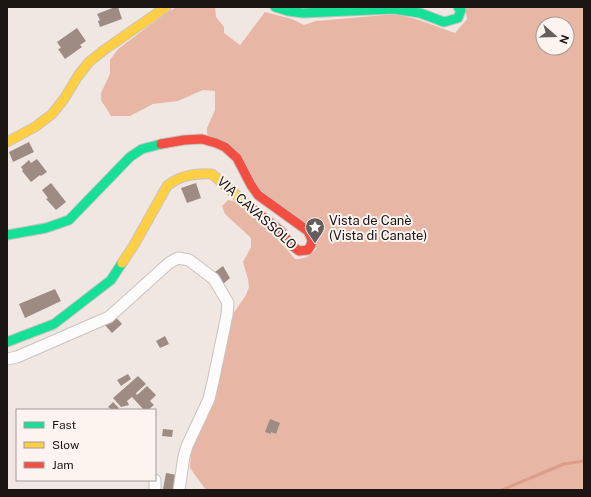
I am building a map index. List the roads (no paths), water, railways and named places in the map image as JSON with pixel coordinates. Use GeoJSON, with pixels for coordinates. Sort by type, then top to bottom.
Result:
{"type":"FeatureCollection","features":[{"type":"Feature","properties":{"kind":"main road"},"geometry":{"type":"LineString","coordinates":[[7,142],[35,127],[52,114],[89,62],[166,7]]}},
{"type":"Feature","properties":{"kind":"main road"},"geometry":{"type":"LineString","coordinates":[[275,7],[299,12],[392,9],[424,14],[444,22],[458,18],[461,10],[458,7]]}},
{"type":"Feature","properties":{"kind":"main road","name":"VIA CAVASSOLO"},"geometry":{"type":"LineString","coordinates":[[7,235],[42,229],[61,224],[69,220],[130,158],[142,149],[196,139],[209,141],[223,146],[234,153],[248,182],[258,195],[308,231],[312,237],[311,246],[308,250],[299,251],[290,244],[281,231],[218,178],[205,172],[192,174],[173,181],[167,186],[134,245],[111,280],[54,324],[7,342]]}},
{"type":"Feature","properties":{"kind":"street"},"geometry":{"type":"LineString","coordinates":[[7,359],[17,357],[103,320],[169,263],[178,258],[189,260],[214,279],[228,303],[227,315],[214,382],[187,446],[179,490]]}},
{"type":"Feature","properties":{"kind":"waterway"},"geometry":{"type":"LineString","coordinates":[[502,490],[564,464],[584,461]]}},
{"type":"Feature","properties":{"kind":"place","name":"Vista de Canè (Vista di Canate)"},"geometry":{"type":"Point","coordinates":[315,244]}}]}
